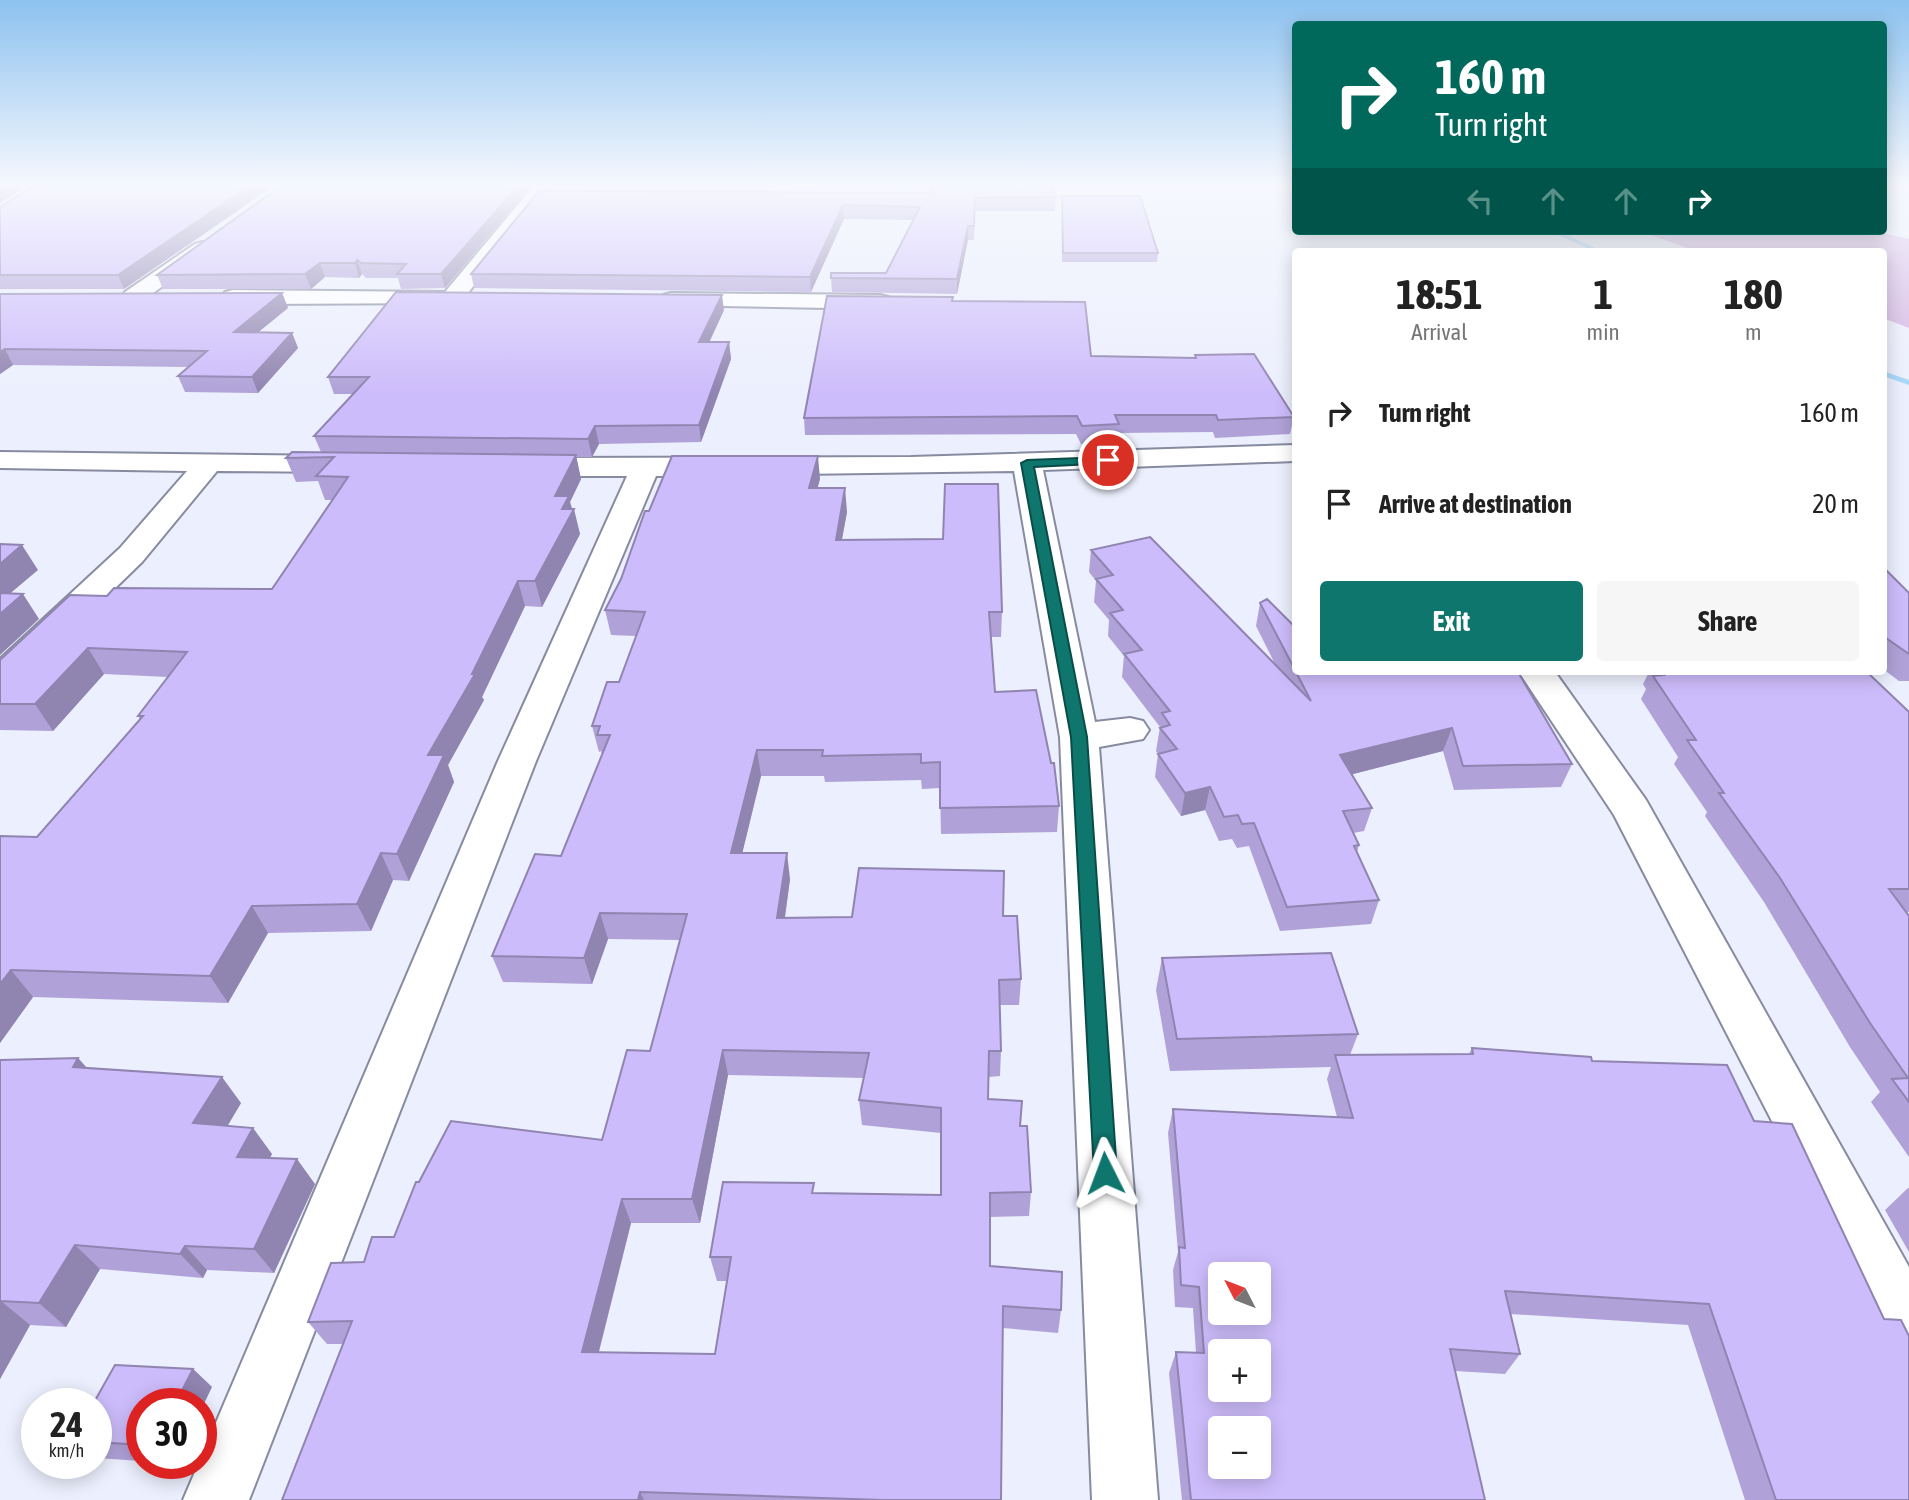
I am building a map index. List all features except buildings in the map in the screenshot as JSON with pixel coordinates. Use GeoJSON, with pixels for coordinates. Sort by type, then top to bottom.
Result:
{"type":"FeatureCollection","features":[{"type":"Feature","properties":{"kind":"street"},"geometry":{"type":"LineString","coordinates":[[133,297],[193,254]]}},
{"type":"Feature","properties":{"kind":"street"},"geometry":{"type":"LineString","coordinates":[[452,298],[488,254]]}},
{"type":"Feature","properties":{"kind":"street"},"geometry":{"type":"LineString","coordinates":[[106,298],[174,297]]}},
{"type":"Feature","properties":{"kind":"street"},"geometry":{"type":"LineString","coordinates":[[216,297],[480,298]]}},
{"type":"Feature","properties":{"kind":"street"},"geometry":{"type":"LineString","coordinates":[[648,300],[900,303]]}},
{"type":"Feature","properties":{"kind":"street"},"geometry":{"type":"LineString","coordinates":[[495,467],[645,469],[1027,463],[1292,453]]}},
{"type":"Feature","properties":{"kind":"street"},"geometry":{"type":"LineString","coordinates":[[0,460],[373,465]]}},
{"type":"Feature","properties":{"kind":"street"},"geometry":{"type":"LineString","coordinates":[[0,679],[131,555],[210,462]]}},
{"type":"Feature","properties":{"kind":"street"},"geometry":{"type":"LineString","coordinates":[[1027,463],[1079,737],[1125,1500]]}},
{"type":"Feature","properties":{"kind":"street"},"geometry":{"type":"LineString","coordinates":[[216,1500],[512,774],[645,469]]}},
{"type":"Feature","properties":{"kind":"street"},"geometry":{"type":"LineString","coordinates":[[1539,675],[1632,810],[1909,1325]]}},
{"type":"Feature","properties":{"kind":"street"},"geometry":{"type":"LineString","coordinates":[[1079,737],[1130,730]]}},
{"type":"Feature","properties":{"kind":"shaded area"},"geometry":{"type":"Polygon","coordinates":[[[1887,254],[1909,254],[1909,328],[1887,320],[1887,254]]]}},
{"type":"Feature","properties":{"kind":"waterway"},"geometry":{"type":"LineString","coordinates":[[1887,375],[1909,383]]}},
{"type":"Feature","properties":{"kind":"route"},"geometry":{"type":"LineString","coordinates":[[1105,1173],[1079,737],[1027,463],[1108,460]]}}]}
